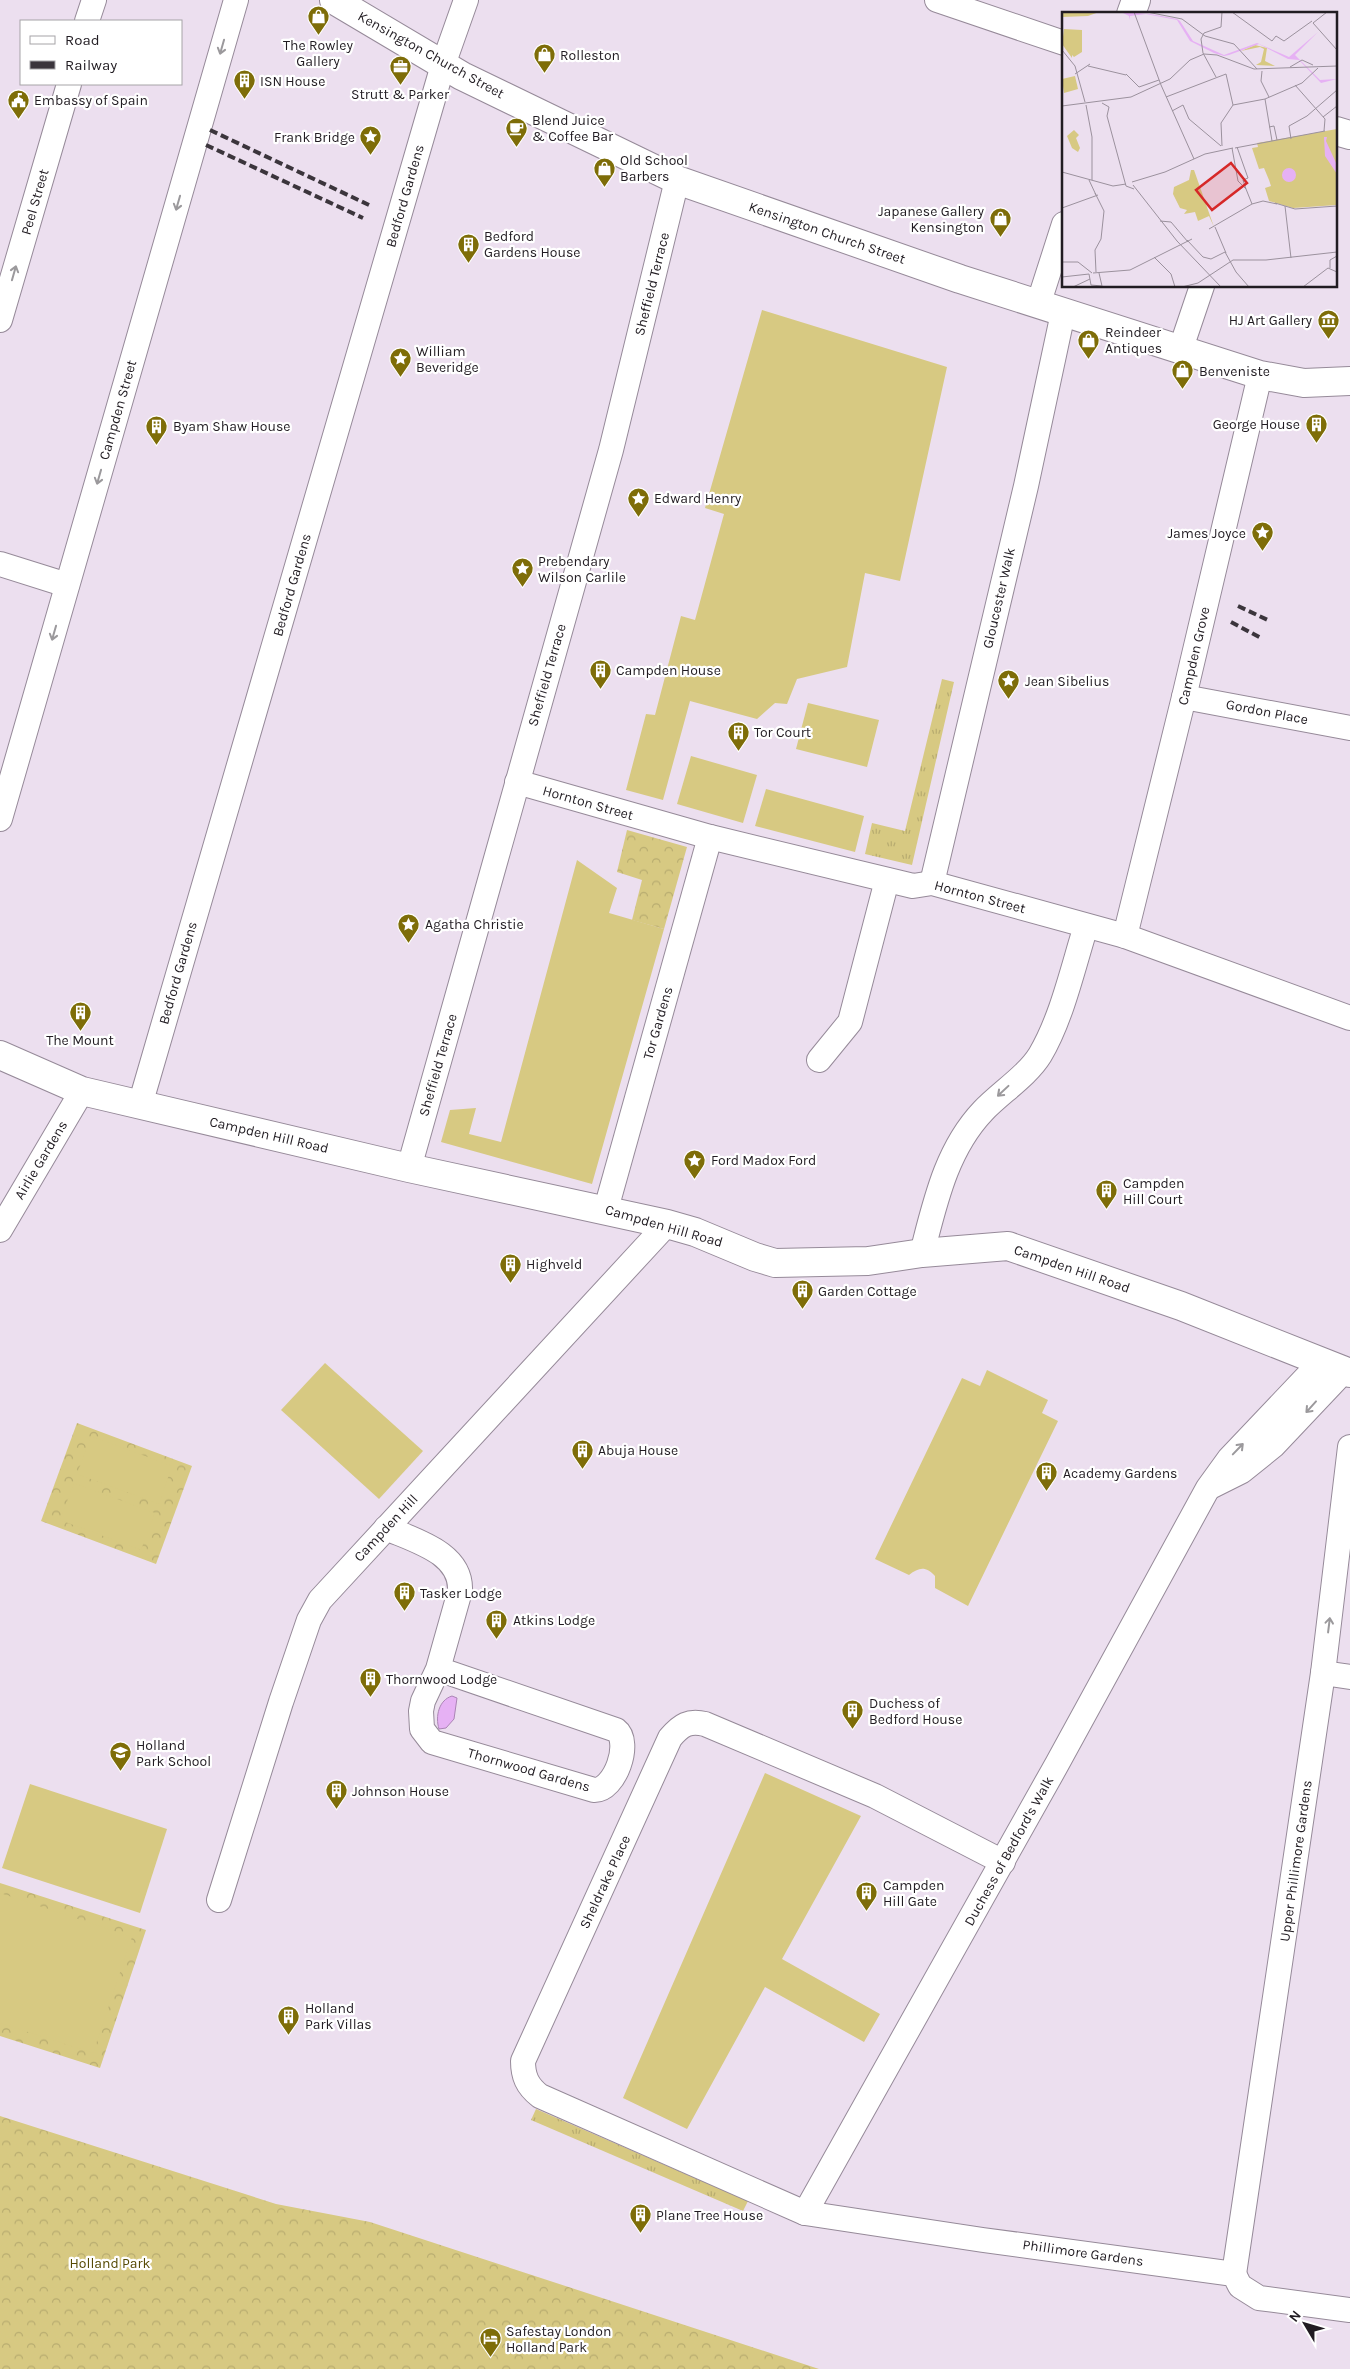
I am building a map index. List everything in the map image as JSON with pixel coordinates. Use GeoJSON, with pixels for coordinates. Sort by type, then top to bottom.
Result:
{"type":"FeatureCollection","features":[{"type":"Feature","properties":{"kind":"street"},"geometry":{"type":"LineString","coordinates":[[87,20],[94,0]]}},
{"type":"Feature","properties":{"kind":"street","name":"Campden Street"},"geometry":{"type":"LineString","coordinates":[[0,819],[236,0]]}},
{"type":"Feature","properties":{"kind":"street","name":"Kensington Church Street"},"geometry":{"type":"LineString","coordinates":[[334,0],[443,65],[676,180],[1051,309],[1260,375],[1304,383],[1350,381]]}},
{"type":"Feature","properties":{"kind":"street","name":"Bedford Gardens"},"geometry":{"type":"LineString","coordinates":[[140,1105],[443,65],[466,0]]}},
{"type":"Feature","properties":{"kind":"street"},"geometry":{"type":"LineString","coordinates":[[938,0],[1062,42]]}},
{"type":"Feature","properties":{"kind":"street"},"geometry":{"type":"LineString","coordinates":[[1132,12],[1136,0]]}},
{"type":"Feature","properties":{"kind":"street","name":"Peel Street"},"geometry":{"type":"LineString","coordinates":[[0,320],[69,85]]}},
{"type":"Feature","properties":{"kind":"street","name":"Sheffield Terrace"},"geometry":{"type":"LineString","coordinates":[[409,1168],[611,450],[676,180]]}},
{"type":"Feature","properties":{"kind":"street","name":"Gloucester Walk"},"geometry":{"type":"LineString","coordinates":[[932,883],[1026,486],[1062,237]]}},
{"type":"Feature","properties":{"kind":"street"},"geometry":{"type":"LineString","coordinates":[[1180,351],[1201,288]]}},
{"type":"Feature","properties":{"kind":"street","name":"Campden Grove"},"geometry":{"type":"LineString","coordinates":[[1125,936],[1260,375]]}},
{"type":"Feature","properties":{"kind":"street"},"geometry":{"type":"LineString","coordinates":[[0,564],[68,585]]}},
{"type":"Feature","properties":{"kind":"street","name":"Gordon Place"},"geometry":{"type":"LineString","coordinates":[[1184,697],[1350,728]]}},
{"type":"Feature","properties":{"kind":"street","name":"Hornton Street"},"geometry":{"type":"LineString","coordinates":[[517,782],[710,836],[913,886],[932,883],[1125,936],[1350,1018]]}},
{"type":"Feature","properties":{"kind":"street","name":"Tor Gardens"},"geometry":{"type":"LineString","coordinates":[[606,1209],[710,836]]}},
{"type":"Feature","properties":{"kind":"street"},"geometry":{"type":"LineString","coordinates":[[819,1060],[850,1022],[886,880]]}},
{"type":"Feature","properties":{"kind":"street"},"geometry":{"type":"LineString","coordinates":[[922,1253],[938,1191],[959,1144],[981,1113],[1038,1058],[1050,1036],[1086,926]]}},
{"type":"Feature","properties":{"kind":"street","name":"Campden Hill Road"},"geometry":{"type":"LineString","coordinates":[[0,1055],[82,1091],[409,1168],[606,1209],[667,1224],[695,1232],[755,1257],[775,1263],[868,1261],[922,1253],[1008,1246],[1180,1306],[1338,1368]]}},
{"type":"Feature","properties":{"kind":"street","name":"Airlie Gardens"},"geometry":{"type":"LineString","coordinates":[[0,1230],[82,1091]]}},
{"type":"Feature","properties":{"kind":"street","name":"Campden Hill"},"geometry":{"type":"LineString","coordinates":[[219,1900],[280,1702],[309,1620],[320,1600],[667,1224]]}},
{"type":"Feature","properties":{"kind":"street","name":"Duchess of Bedford's Walk"},"geometry":{"type":"LineString","coordinates":[[805,2213],[1003,1862],[1208,1488],[1229,1459],[1338,1368]]}},
{"type":"Feature","properties":{"kind":"street","name":"Upper Phillimore Gardens"},"geometry":{"type":"LineString","coordinates":[[1234,2274],[1324,1674],[1350,1447]]}},
{"type":"Feature","properties":{"kind":"street","name":"Thornwood Gardens"},"geometry":{"type":"LineString","coordinates":[[386,1528],[435,1550],[456,1568],[461,1578],[460,1591],[438,1669],[423,1701],[420,1718],[422,1729],[432,1742],[594,1790],[601,1790],[609,1784],[615,1772],[624,1743],[621,1734],[616,1730],[438,1669]]}},
{"type":"Feature","properties":{"kind":"street"},"geometry":{"type":"LineString","coordinates":[[1324,1674],[1350,1678]]}},
{"type":"Feature","properties":{"kind":"street","name":"Sheldrake Place"},"geometry":{"type":"LineString","coordinates":[[805,2213],[540,2096],[531,2089],[523,2072],[523,2061],[670,1738],[688,1722],[706,1724],[875,1796],[1003,1862]]}},
{"type":"Feature","properties":{"kind":"street","name":"Phillimore Gardens"},"geometry":{"type":"LineString","coordinates":[[805,2213],[964,2238],[1234,2274]]}},
{"type":"Feature","properties":{"kind":"street"},"geometry":{"type":"LineString","coordinates":[[1234,2274],[1240,2286],[1259,2298],[1350,2310]]}},
{"type":"Feature","properties":{"kind":"green space"},"geometry":{"type":"Polygon","coordinates":[[[762,310],[947,367],[900,581],[865,573],[847,667],[797,679],[787,704],[775,703],[757,719],[690,701],[663,800],[626,790],[646,714],[655,715],[681,616],[695,620],[724,514],[705,508],[762,310]]]}},
{"type":"Feature","properties":{"kind":"green space"},"geometry":{"type":"Polygon","coordinates":[[[942,679],[954,682],[912,865],[865,854],[872,823],[905,831],[942,679]]]}},
{"type":"Feature","properties":{"kind":"green space"},"geometry":{"type":"Polygon","coordinates":[[[808,703],[879,720],[867,767],[796,749],[808,703]]]}},
{"type":"Feature","properties":{"kind":"green space"},"geometry":{"type":"Polygon","coordinates":[[[691,756],[757,775],[743,823],[677,804],[691,756]]]}},
{"type":"Feature","properties":{"kind":"green space"},"geometry":{"type":"Polygon","coordinates":[[[766,789],[864,816],[855,852],[755,826],[766,789]]]}},
{"type":"Feature","properties":{"kind":"green space"},"geometry":{"type":"Polygon","coordinates":[[[627,830],[687,847],[664,929],[632,920],[642,880],[617,872],[627,830]]]}},
{"type":"Feature","properties":{"kind":"green space"},"geometry":{"type":"Polygon","coordinates":[[[577,860],[617,888],[609,913],[664,929],[592,1184],[441,1142],[450,1110],[476,1108],[469,1134],[501,1142],[577,860]]]}},
{"type":"Feature","properties":{"kind":"green space"},"geometry":{"type":"Polygon","coordinates":[[[325,1363],[423,1451],[379,1499],[281,1410],[325,1363]]]}},
{"type":"Feature","properties":{"kind":"green space"},"geometry":{"type":"Polygon","coordinates":[[[987,1370],[1048,1400],[1042,1413],[1058,1421],[968,1606],[935,1588],[935,1576],[929,1570],[919,1569],[909,1575],[875,1559],[962,1378],[980,1386],[987,1370]]]}},
{"type":"Feature","properties":{"kind":"green space"},"geometry":{"type":"Polygon","coordinates":[[[77,1423],[192,1466],[156,1564],[41,1521],[77,1423]]]}},
{"type":"Feature","properties":{"kind":"green space"},"geometry":{"type":"Polygon","coordinates":[[[91,1436],[172,1466],[159,1504],[77,1474],[91,1436]]]}},
{"type":"Feature","properties":{"kind":"green space"},"geometry":{"type":"Polygon","coordinates":[[[74,1483],[155,1513],[141,1550],[60,1520],[74,1483]]]}},
{"type":"Feature","properties":{"kind":"green space"},"geometry":{"type":"Polygon","coordinates":[[[765,1773],[861,1816],[782,1959],[880,2014],[864,2042],[765,1987],[687,2129],[623,2098],[765,1773]]]}},
{"type":"Feature","properties":{"kind":"green space"},"geometry":{"type":"Polygon","coordinates":[[[30,1784],[167,1829],[140,1913],[2,1868],[30,1784]]]}},
{"type":"Feature","properties":{"kind":"green space"},"geometry":{"type":"Polygon","coordinates":[[[0,1883],[146,1930],[100,2068],[0,2036],[0,1883]]]}},
{"type":"Feature","properties":{"kind":"green space"},"geometry":{"type":"Polygon","coordinates":[[[0,1893],[132,1937],[93,2053],[0,2023],[0,1893]]]}},
{"type":"Feature","properties":{"kind":"green space"},"geometry":{"type":"Polygon","coordinates":[[[536,2109],[748,2201],[743,2211],[531,2120],[536,2109]]]}},
{"type":"Feature","properties":{"kind":"green space","name":"Holland Park"},"geometry":{"type":"Polygon","coordinates":[[[0,2116],[276,2204],[370,2222],[819,2369],[0,2369],[0,2116]]]}},
{"type":"Feature","properties":{"kind":"shaded area"},"geometry":{"type":"Polygon","coordinates":[[[452,1696],[457,1698],[454,1719],[446,1728],[439,1729],[439,1709],[444,1701],[452,1696]]]}},
{"type":"Feature","properties":{"kind":"railway"},"geometry":{"type":"LineString","coordinates":[[210,130],[369,205]]}},
{"type":"Feature","properties":{"kind":"railway"},"geometry":{"type":"LineString","coordinates":[[206,145],[363,218]]}},
{"type":"Feature","properties":{"kind":"railway"},"geometry":{"type":"LineString","coordinates":[[1238,606],[1270,621]]}},
{"type":"Feature","properties":{"kind":"railway"},"geometry":{"type":"LineString","coordinates":[[1231,622],[1261,638]]}},
{"type":"Feature","properties":{"kind":"place","name":"The Rowley Gallery"},"geometry":{"type":"Point","coordinates":[318,36]}},
{"type":"Feature","properties":{"kind":"place","name":"Rolleston"},"geometry":{"type":"Point","coordinates":[544,74]}},
{"type":"Feature","properties":{"kind":"place","name":"Strutt & Parker"},"geometry":{"type":"Point","coordinates":[400,85]}},
{"type":"Feature","properties":{"kind":"place","name":"ISN House"},"geometry":{"type":"Point","coordinates":[244,100]}},
{"type":"Feature","properties":{"kind":"place","name":"Embassy of Spain"},"geometry":{"type":"Point","coordinates":[18,119]}},
{"type":"Feature","properties":{"kind":"place","name":"Blend Juice & Coffee Bar"},"geometry":{"type":"Point","coordinates":[516,147]}},
{"type":"Feature","properties":{"kind":"place","name":"Frank Bridge"},"geometry":{"type":"Point","coordinates":[371,156]}},
{"type":"Feature","properties":{"kind":"place","name":"Old School Barbers"},"geometry":{"type":"Point","coordinates":[604,187]}},
{"type":"Feature","properties":{"kind":"place","name":"Japanese Gallery Kensington"},"geometry":{"type":"Point","coordinates":[1000,238]}},
{"type":"Feature","properties":{"kind":"place","name":"Bedford Gardens House"},"geometry":{"type":"Point","coordinates":[468,263]}},
{"type":"Feature","properties":{"kind":"place","name":"HJ Art Gallery"},"geometry":{"type":"Point","coordinates":[1328,339]}},
{"type":"Feature","properties":{"kind":"place","name":"Reindeer Antiques"},"geometry":{"type":"Point","coordinates":[1089,359]}},
{"type":"Feature","properties":{"kind":"place","name":"William Beveridge"},"geometry":{"type":"Point","coordinates":[400,378]}},
{"type":"Feature","properties":{"kind":"place","name":"Benveniste"},"geometry":{"type":"Point","coordinates":[1183,390]}},
{"type":"Feature","properties":{"kind":"place","name":"George House"},"geometry":{"type":"Point","coordinates":[1316,443]}},
{"type":"Feature","properties":{"kind":"place","name":"Byam Shaw House"},"geometry":{"type":"Point","coordinates":[157,445]}},
{"type":"Feature","properties":{"kind":"place","name":"Edward Henry"},"geometry":{"type":"Point","coordinates":[638,517]}},
{"type":"Feature","properties":{"kind":"place","name":"James Joyce"},"geometry":{"type":"Point","coordinates":[1262,552]}},
{"type":"Feature","properties":{"kind":"place","name":"Prebendary Wilson Carlile"},"geometry":{"type":"Point","coordinates":[522,588]}},
{"type":"Feature","properties":{"kind":"place","name":"Campden House"},"geometry":{"type":"Point","coordinates":[600,689]}},
{"type":"Feature","properties":{"kind":"place","name":"Jean Sibelius"},"geometry":{"type":"Point","coordinates":[1009,700]}},
{"type":"Feature","properties":{"kind":"place","name":"Tor Court"},"geometry":{"type":"Point","coordinates":[738,751]}},
{"type":"Feature","properties":{"kind":"place","name":"Agatha Christie"},"geometry":{"type":"Point","coordinates":[409,943]}},
{"type":"Feature","properties":{"kind":"place","name":"The Mount"},"geometry":{"type":"Point","coordinates":[80,1031]}},
{"type":"Feature","properties":{"kind":"place","name":"Ford Madox Ford"},"geometry":{"type":"Point","coordinates":[695,1179]}},
{"type":"Feature","properties":{"kind":"place","name":"Campden Hill Court"},"geometry":{"type":"Point","coordinates":[1107,1210]}},
{"type":"Feature","properties":{"kind":"place","name":"Highveld"},"geometry":{"type":"Point","coordinates":[510,1283]}},
{"type":"Feature","properties":{"kind":"place","name":"Garden Cottage"},"geometry":{"type":"Point","coordinates":[802,1310]}},
{"type":"Feature","properties":{"kind":"place","name":"Abuja House"},"geometry":{"type":"Point","coordinates":[582,1469]}},
{"type":"Feature","properties":{"kind":"place","name":"Academy Gardens"},"geometry":{"type":"Point","coordinates":[1047,1492]}},
{"type":"Feature","properties":{"kind":"place","name":"Tasker Lodge"},"geometry":{"type":"Point","coordinates":[404,1612]}},
{"type":"Feature","properties":{"kind":"place","name":"Atkins Lodge"},"geometry":{"type":"Point","coordinates":[497,1639]}},
{"type":"Feature","properties":{"kind":"place","name":"Thornwood Lodge"},"geometry":{"type":"Point","coordinates":[370,1698]}},
{"type":"Feature","properties":{"kind":"place","name":"Duchess of Bedford House"},"geometry":{"type":"Point","coordinates":[853,1730]}},
{"type":"Feature","properties":{"kind":"place","name":"Holland Park School"},"geometry":{"type":"Point","coordinates":[120,1772]}},
{"type":"Feature","properties":{"kind":"place","name":"Johnson House"},"geometry":{"type":"Point","coordinates":[336,1810]}},
{"type":"Feature","properties":{"kind":"place","name":"Campden Hill Gate"},"geometry":{"type":"Point","coordinates":[867,1912]}},
{"type":"Feature","properties":{"kind":"place","name":"Holland Park Villas"},"geometry":{"type":"Point","coordinates":[289,2035]}},
{"type":"Feature","properties":{"kind":"place","name":"Plane Tree House"},"geometry":{"type":"Point","coordinates":[640,2234]}},
{"type":"Feature","properties":{"kind":"place","name":"Safestay London Holland Park"},"geometry":{"type":"Point","coordinates":[490,2358]}}]}
